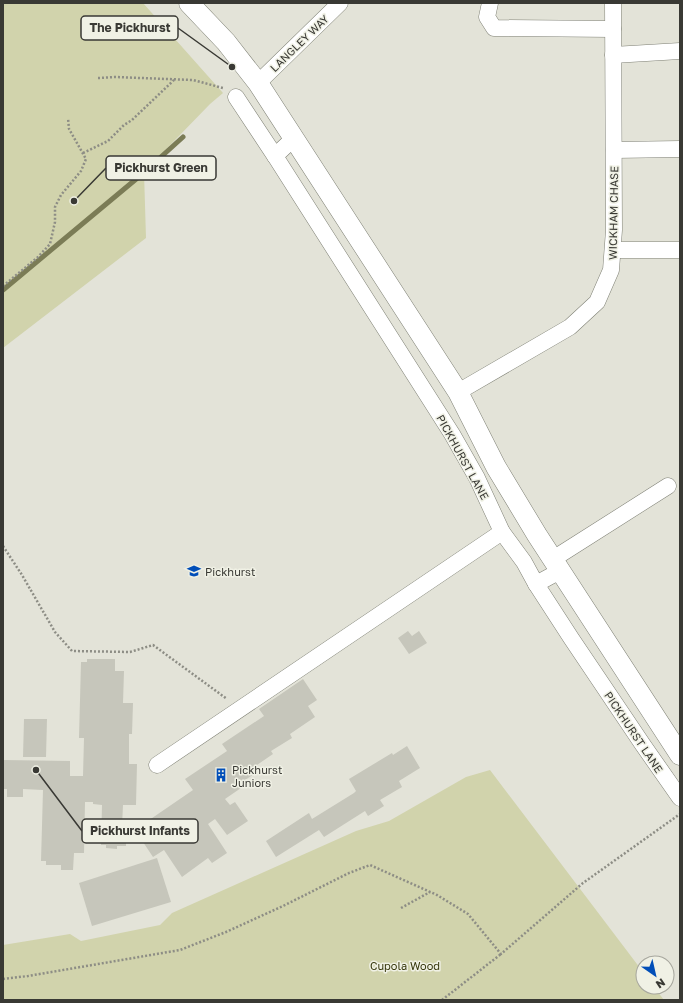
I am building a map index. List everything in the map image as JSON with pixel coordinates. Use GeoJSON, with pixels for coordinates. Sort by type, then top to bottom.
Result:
{"type":"FeatureCollection","features":[{"type":"Feature","properties":{"kind":"main road"},"geometry":{"type":"LineString","coordinates":[[194,5],[226,42],[258,83],[294,138],[458,392],[496,467],[556,565],[677,751]]}},
{"type":"Feature","properties":{"kind":"street","name":"LANGLEY WAY"},"geometry":{"type":"LineString","coordinates":[[258,83],[340,3]]}},
{"type":"Feature","properties":{"kind":"street"},"geometry":{"type":"LineString","coordinates":[[490,3],[487,17],[494,28],[613,29]]}},
{"type":"Feature","properties":{"kind":"street","name":"WICKHAM CHASE"},"geometry":{"type":"LineString","coordinates":[[458,392],[570,327],[597,302],[611,270],[614,230],[613,3]]}},
{"type":"Feature","properties":{"kind":"street"},"geometry":{"type":"LineString","coordinates":[[613,55],[680,51]]}},
{"type":"Feature","properties":{"kind":"street","name":"PICKHURST LANE"},"geometry":{"type":"LineString","coordinates":[[236,97],[452,434],[477,478],[502,532],[524,562],[536,584],[680,798]]}},
{"type":"Feature","properties":{"kind":"street"},"geometry":{"type":"LineString","coordinates":[[275,156],[294,138]]}},
{"type":"Feature","properties":{"kind":"street"},"geometry":{"type":"LineString","coordinates":[[614,150],[680,149]]}},
{"type":"Feature","properties":{"kind":"street"},"geometry":{"type":"LineString","coordinates":[[613,250],[680,250]]}},
{"type":"Feature","properties":{"kind":"street"},"geometry":{"type":"LineString","coordinates":[[477,478],[496,467]]}},
{"type":"Feature","properties":{"kind":"street"},"geometry":{"type":"LineString","coordinates":[[536,584],[556,565],[668,486]]}},
{"type":"Feature","properties":{"kind":"street"},"geometry":{"type":"LineString","coordinates":[[157,765],[502,532]]}},
{"type":"Feature","properties":{"kind":"street"},"geometry":{"type":"LineString","coordinates":[[654,761],[677,751]]}},
{"type":"Feature","properties":{"kind":"path"},"geometry":{"type":"LineString","coordinates":[[98,78],[115,76],[193,80],[218,87],[228,88],[236,97]]}},
{"type":"Feature","properties":{"kind":"path"},"geometry":{"type":"LineString","coordinates":[[83,153],[108,141],[175,79]]}},
{"type":"Feature","properties":{"kind":"path"},"geometry":{"type":"LineString","coordinates":[[3,286],[38,257],[50,244],[55,222],[55,206],[61,195],[81,171],[86,159],[69,129],[68,118]]}},
{"type":"Feature","properties":{"kind":"path"},"geometry":{"type":"LineString","coordinates":[[3,546],[22,575],[55,632],[72,651],[130,652],[153,646],[241,708]]}},
{"type":"Feature","properties":{"kind":"path"},"geometry":{"type":"LineString","coordinates":[[442,1000],[501,954],[583,883],[680,814]]}},
{"type":"Feature","properties":{"kind":"path"},"geometry":{"type":"LineString","coordinates":[[3,979],[180,950],[226,932],[283,906],[349,873],[370,865],[437,895],[468,914],[501,954]]}},
{"type":"Feature","properties":{"kind":"path"},"geometry":{"type":"LineString","coordinates":[[400,908],[430,892]]}},
{"type":"Feature","properties":{"kind":"green space"},"geometry":{"type":"Polygon","coordinates":[[[3,3],[143,3],[223,93],[210,104],[144,172],[146,238],[3,348],[3,3]]]}},
{"type":"Feature","properties":{"kind":"green space","name":"Cupola Wood"},"geometry":{"type":"Polygon","coordinates":[[[490,770],[635,961],[635,995],[660,995],[664,1000],[3,1000],[3,945],[70,934],[81,941],[160,925],[172,913],[356,831],[389,821],[466,777],[490,770]]]}},
{"type":"Feature","properties":{"kind":"building"},"geometry":{"type":"Polygon","coordinates":[[[408,631],[412,636],[419,631],[427,643],[409,654],[398,638],[408,631]]]}},
{"type":"Feature","properties":{"kind":"building"},"geometry":{"type":"Polygon","coordinates":[[[87,659],[115,659],[115,671],[124,671],[123,703],[133,703],[132,734],[129,734],[129,764],[137,764],[136,805],[123,805],[122,826],[126,826],[126,846],[117,846],[117,849],[106,848],[106,845],[101,845],[102,805],[93,804],[93,802],[85,802],[84,853],[74,853],[73,870],[61,870],[61,865],[46,865],[46,861],[41,861],[43,790],[23,789],[23,797],[7,797],[7,789],[3,789],[3,760],[70,761],[70,776],[83,776],[84,738],[79,738],[81,662],[87,662],[87,659]]]}},
{"type":"Feature","properties":{"kind":"building","name":"Pickhurst Juniors"},"geometry":{"type":"Polygon","coordinates":[[[303,679],[317,700],[308,706],[315,717],[290,734],[292,738],[271,751],[273,754],[254,767],[257,772],[239,784],[241,788],[225,799],[230,805],[235,802],[248,821],[227,835],[215,819],[208,824],[227,853],[212,863],[208,858],[182,877],[164,850],[153,857],[143,842],[148,839],[139,827],[193,790],[185,779],[227,751],[222,744],[264,716],[259,709],[303,679]]]}},
{"type":"Feature","properties":{"kind":"building"},"geometry":{"type":"Polygon","coordinates":[[[24,719],[47,719],[46,757],[23,757],[24,719]]]}},
{"type":"Feature","properties":{"kind":"building"},"geometry":{"type":"Polygon","coordinates":[[[407,746],[420,768],[399,781],[402,787],[380,800],[384,806],[368,816],[365,811],[324,837],[319,830],[276,857],[266,841],[309,813],[312,819],[354,793],[356,791],[349,779],[392,753],[393,755],[407,746]]]}},
{"type":"Feature","properties":{"kind":"building"},"geometry":{"type":"Polygon","coordinates":[[[157,858],[171,902],[92,926],[79,883],[157,858]]]}},
{"type":"Feature","properties":{"kind":"waterway"},"geometry":{"type":"LineString","coordinates":[[3,290],[141,175],[183,137]]}},
{"type":"Feature","properties":{"kind":"place","name":"The Pickhurst"},"geometry":{"type":"Point","coordinates":[232,67]}},
{"type":"Feature","properties":{"kind":"place","name":"Pickhurst Green"},"geometry":{"type":"Point","coordinates":[74,201]}},
{"type":"Feature","properties":{"kind":"place","name":"Pickhurst"},"geometry":{"type":"Point","coordinates":[194,571]}},
{"type":"Feature","properties":{"kind":"place","name":"Pickhurst Infants"},"geometry":{"type":"Point","coordinates":[36,770]}},
{"type":"Feature","properties":{"kind":"place","name":"Pickhurst Juniors"},"geometry":{"type":"Point","coordinates":[221,775]}}]}
